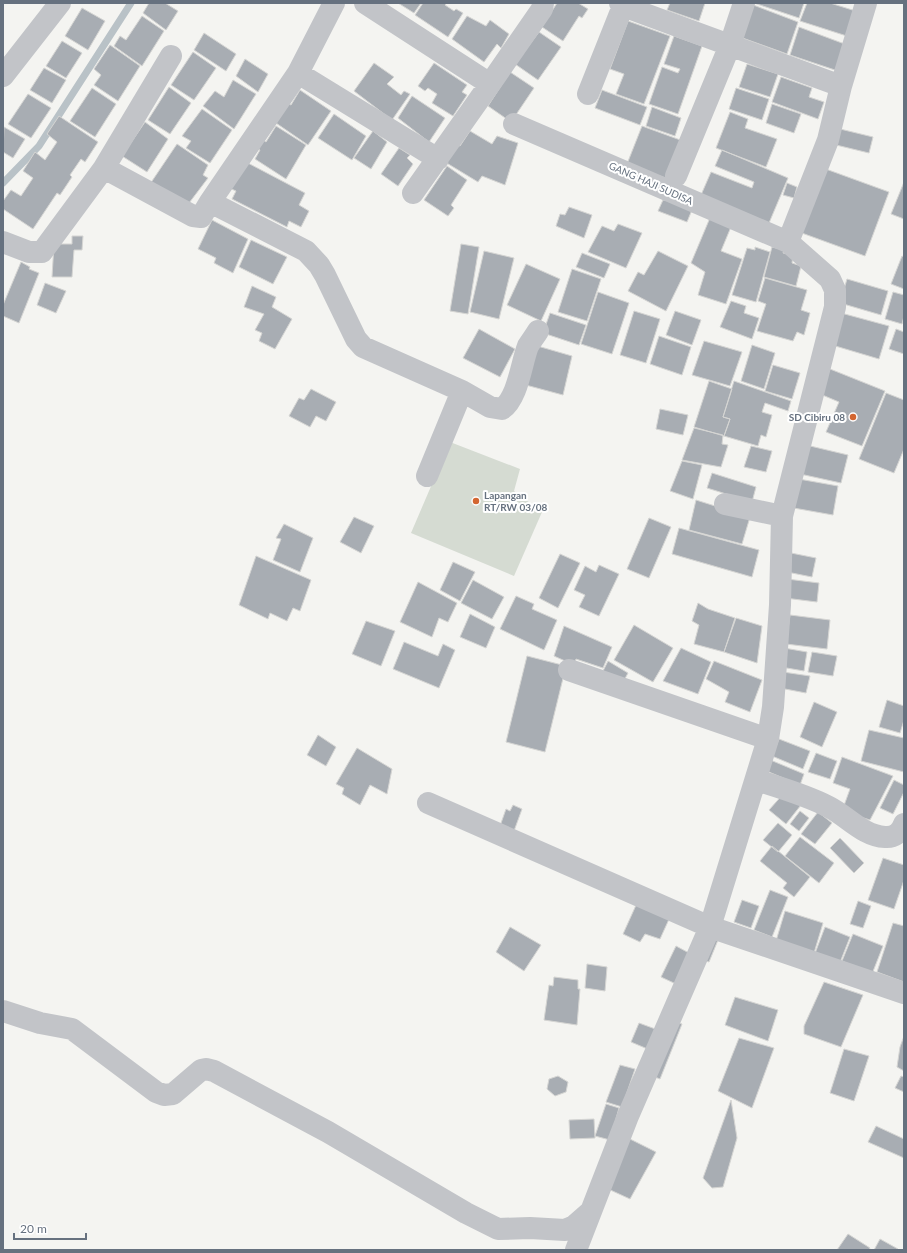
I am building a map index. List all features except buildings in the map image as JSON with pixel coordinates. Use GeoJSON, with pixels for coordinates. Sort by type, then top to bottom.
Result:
{"type":"FeatureCollection","features":[{"type":"Feature","properties":{"kind":"street"},"geometry":{"type":"LineString","coordinates":[[3,76],[60,3]]}},
{"type":"Feature","properties":{"kind":"street"},"geometry":{"type":"LineString","coordinates":[[104,168],[193,216],[198,218],[204,215],[210,202],[298,73],[334,3]]}},
{"type":"Feature","properties":{"kind":"street"},"geometry":{"type":"LineString","coordinates":[[365,3],[490,84]]}},
{"type":"Feature","properties":{"kind":"street"},"geometry":{"type":"LineString","coordinates":[[413,193],[542,9],[543,3]]}},
{"type":"Feature","properties":{"kind":"street"},"geometry":{"type":"LineString","coordinates":[[676,176],[730,45],[744,3]]}},
{"type":"Feature","properties":{"kind":"street"},"geometry":{"type":"LineString","coordinates":[[788,242],[828,140],[841,86],[866,3]]}},
{"type":"Feature","properties":{"kind":"street"},"geometry":{"type":"LineString","coordinates":[[588,94],[621,4],[841,86]]}},
{"type":"Feature","properties":{"kind":"street"},"geometry":{"type":"LineString","coordinates":[[3,242],[29,252],[42,252],[104,168],[171,56]]}},
{"type":"Feature","properties":{"kind":"street"},"geometry":{"type":"LineString","coordinates":[[298,73],[438,159]]}},
{"type":"Feature","properties":{"kind":"street","name":"GANG HAJI SUDISA"},"geometry":{"type":"LineString","coordinates":[[514,124],[788,242],[830,278],[835,290],[835,307],[782,516],[780,605],[773,707],[768,738],[710,927],[628,1116],[576,1250]]}},
{"type":"Feature","properties":{"kind":"street"},"geometry":{"type":"LineString","coordinates":[[210,202],[306,251],[319,265],[356,339],[363,347],[462,391],[490,407],[502,409],[507,406],[512,397],[529,345],[538,331]]}},
{"type":"Feature","properties":{"kind":"street"},"geometry":{"type":"LineString","coordinates":[[427,476],[462,391]]}},
{"type":"Feature","properties":{"kind":"street"},"geometry":{"type":"LineString","coordinates":[[725,504],[782,516]]}},
{"type":"Feature","properties":{"kind":"street"},"geometry":{"type":"LineString","coordinates":[[569,670],[768,738]]}},
{"type":"Feature","properties":{"kind":"street"},"geometry":{"type":"LineString","coordinates":[[756,780],[797,793],[830,807],[856,826],[878,836],[894,836],[902,829],[904,824]]}},
{"type":"Feature","properties":{"kind":"street"},"geometry":{"type":"LineString","coordinates":[[428,803],[710,927],[904,993]]}},
{"type":"Feature","properties":{"kind":"street"},"geometry":{"type":"LineString","coordinates":[[3,1012],[40,1023],[72,1029],[156,1092],[164,1095],[173,1094],[201,1070],[206,1069],[214,1071],[328,1132],[466,1213],[498,1229],[530,1228],[565,1230],[574,1226],[590,1212]]}},
{"type":"Feature","properties":{"kind":"shaded area","name":"Lapangan RT/RW 03/08"},"geometry":{"type":"Polygon","coordinates":[[[450,442],[520,469],[514,491],[542,512],[514,576],[411,533],[450,442]]]}},
{"type":"Feature","properties":{"kind":"waterway"},"geometry":{"type":"LineString","coordinates":[[3,183],[39,146],[131,3]]}},
{"type":"Feature","properties":{"kind":"place","name":"SD Cibiru 08"},"geometry":{"type":"Point","coordinates":[853,417]}},
{"type":"Feature","properties":{"kind":"place","name":"Lapangan RT/RW 03/08"},"geometry":{"type":"Point","coordinates":[476,501]}}]}
